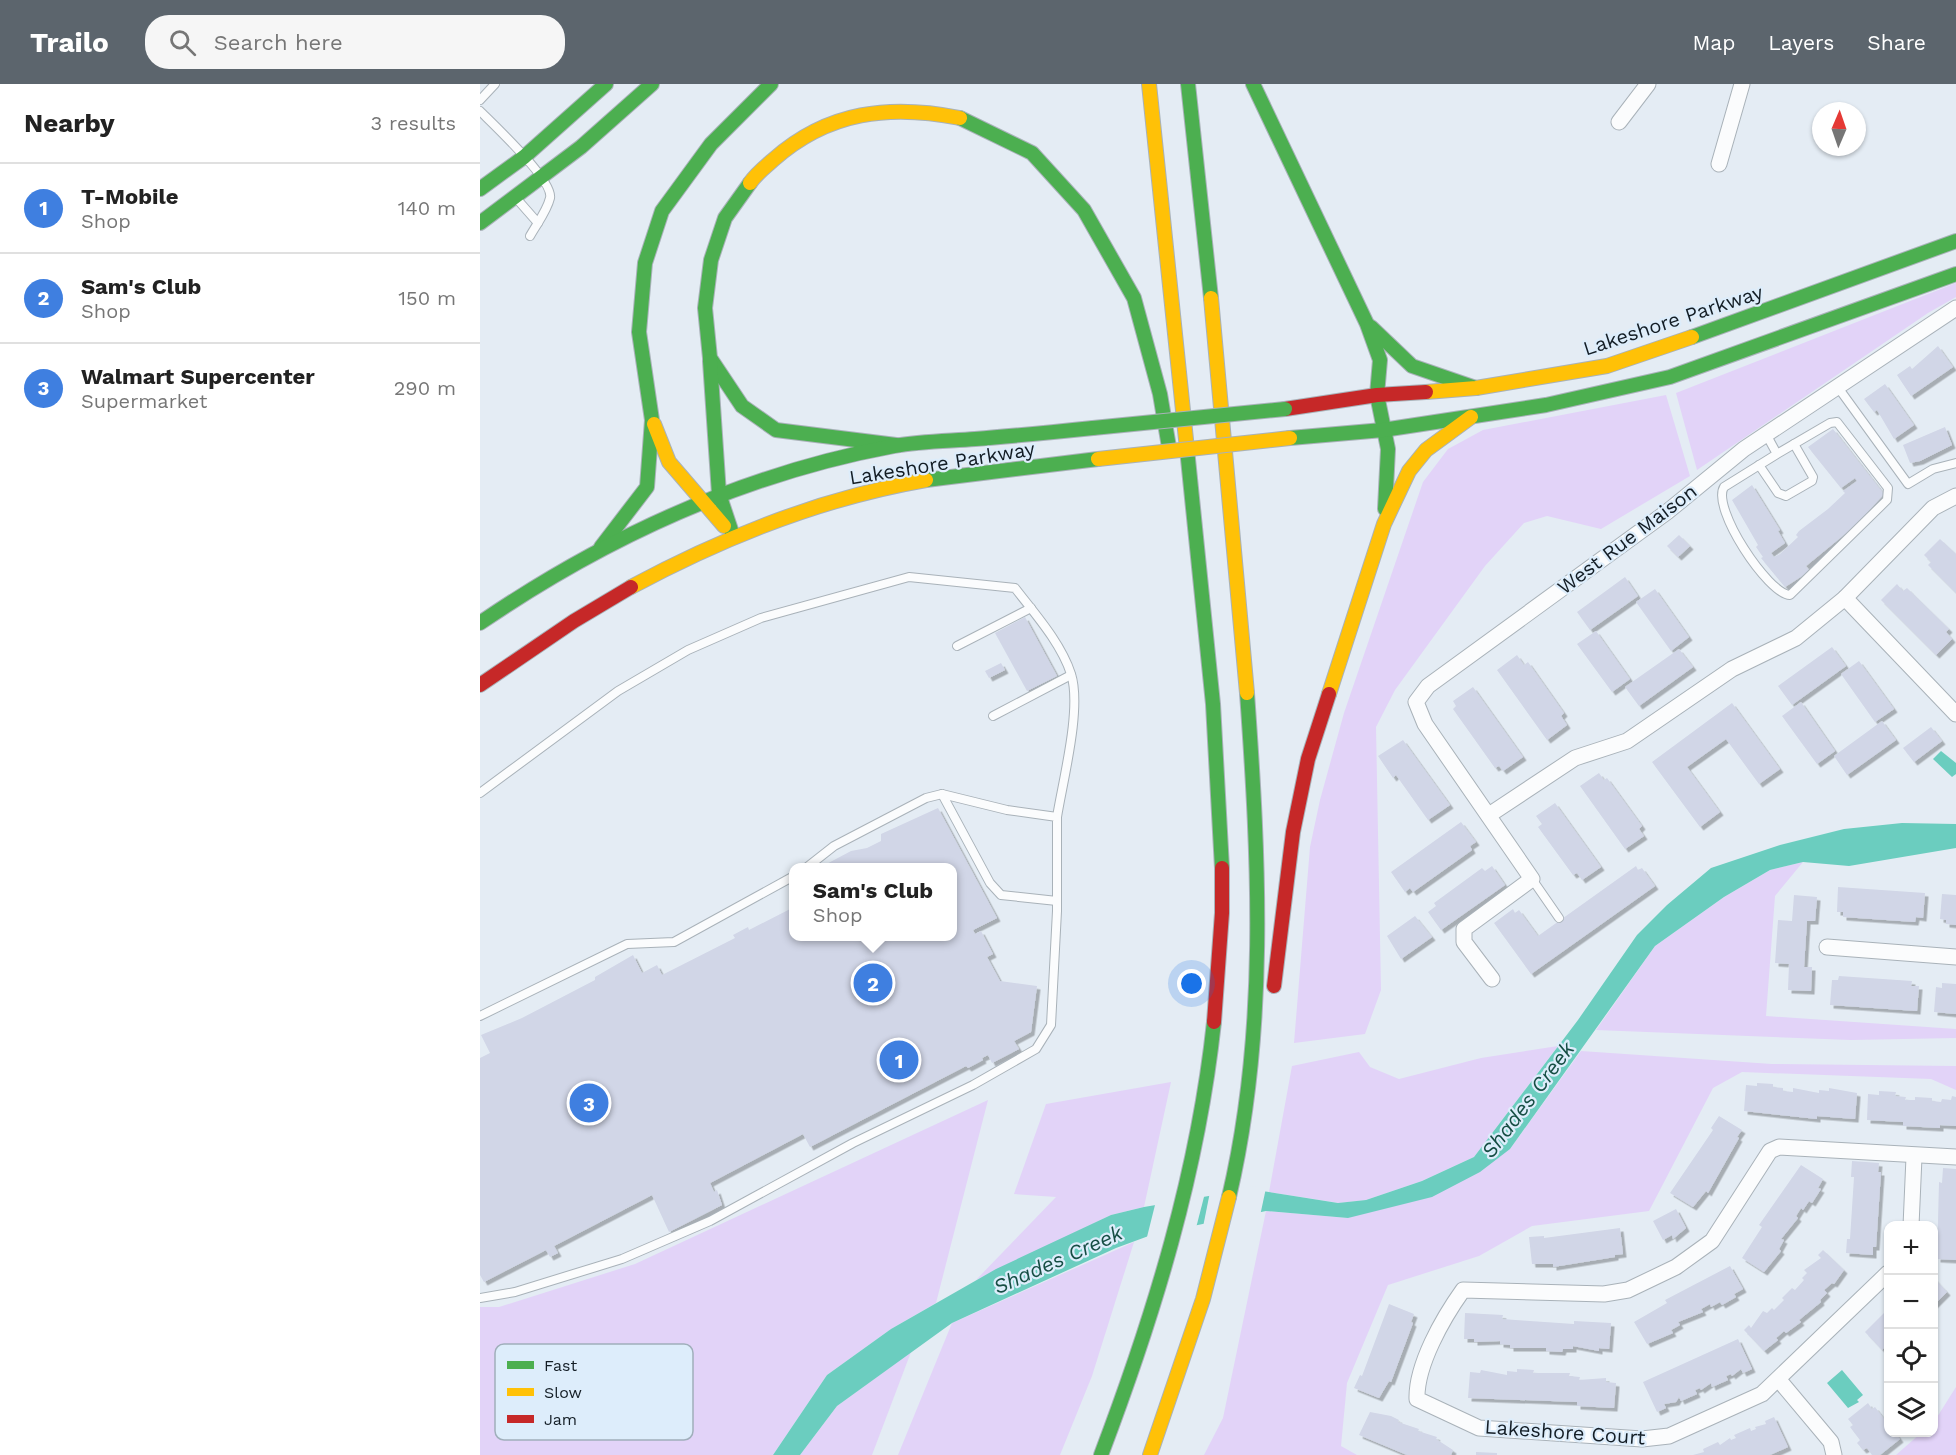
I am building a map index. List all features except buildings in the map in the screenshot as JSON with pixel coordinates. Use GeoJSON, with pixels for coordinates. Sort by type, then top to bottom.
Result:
{"type":"FeatureCollection","features":[{"type":"Feature","properties":{"kind":"main road"},"geometry":{"type":"LineString","coordinates":[[480,189],[524,158],[606,84]]}},
{"type":"Feature","properties":{"kind":"main road"},"geometry":{"type":"LineString","coordinates":[[480,223],[581,147],[651,84]]}},
{"type":"Feature","properties":{"kind":"main road"},"geometry":{"type":"LineString","coordinates":[[601,547],[647,487],[652,420],[639,332],[645,263],[662,211],[711,144],[771,84]]}},
{"type":"Feature","properties":{"kind":"main road"},"geometry":{"type":"LineString","coordinates":[[1101,1455],[1145,1340],[1179,1221],[1204,1096],[1221,927],[1222,855],[1219,781],[1149,84]]}},
{"type":"Feature","properties":{"kind":"main road"},"geometry":{"type":"LineString","coordinates":[[1150,1455],[1199,1317],[1220,1238],[1239,1143],[1250,1065],[1259,936],[1257,818],[1229,462],[1188,84]]}},
{"type":"Feature","properties":{"kind":"main road"},"geometry":{"type":"LineString","coordinates":[[1253,84],[1367,324],[1380,360],[1377,395],[1388,449],[1384,524]]}},
{"type":"Feature","properties":{"kind":"main road"},"geometry":{"type":"LineString","coordinates":[[733,536],[719,494],[705,308],[711,260],[726,218],[753,178],[788,147],[830,124],[873,112],[922,110],[966,119],[1032,153],[1084,210],[1134,298],[1160,394],[1172,462]]}},
{"type":"Feature","properties":{"kind":"main road","name":"Lakeshore Parkway"},"geometry":{"type":"LineString","coordinates":[[480,623],[517,597],[601,547],[703,500],[812,465],[896,446],[1285,409],[1377,395],[1476,388],[1607,366],[1720,328],[1956,241]]}},
{"type":"Feature","properties":{"kind":"main road"},"geometry":{"type":"LineString","coordinates":[[1383,430],[1546,405],[1670,377],[1956,274]]}},
{"type":"Feature","properties":{"kind":"main road"},"geometry":{"type":"LineString","coordinates":[[1367,324],[1412,366],[1476,388]]}},
{"type":"Feature","properties":{"kind":"main road"},"geometry":{"type":"LineString","coordinates":[[710,358],[742,406],[776,430],[896,446]]}},
{"type":"Feature","properties":{"kind":"main road"},"geometry":{"type":"LineString","coordinates":[[1272,1002],[1293,832],[1308,759],[1384,524],[1409,471],[1426,450],[1471,417]]}},
{"type":"Feature","properties":{"kind":"main road"},"geometry":{"type":"LineString","coordinates":[[652,420],[669,462],[733,536]]}},
{"type":"Feature","properties":{"kind":"main road","name":"Lakeshore Parkway"},"geometry":{"type":"LineString","coordinates":[[480,685],[531,647],[636,582],[733,536],[812,507],[888,487],[1098,459],[1383,430]]}},
{"type":"Feature","properties":{"kind":"main road"},"geometry":{"type":"LineString","coordinates":[[1176,484],[1205,634]]}},
{"type":"Feature","properties":{"kind":"main road"},"geometry":{"type":"LineString","coordinates":[[1250,1065],[1269,1024]]}},
{"type":"Feature","properties":{"kind":"street"},"geometry":{"type":"LineString","coordinates":[[1619,122],[1648,84]]}},
{"type":"Feature","properties":{"kind":"street"},"geometry":{"type":"LineString","coordinates":[[1719,164],[1742,84]]}},
{"type":"Feature","properties":{"kind":"street","name":"West Rue Maison"},"geometry":{"type":"LineString","coordinates":[[1532,879],[1425,724],[1416,702],[1428,686],[1667,512],[1744,449],[1956,308]]}},
{"type":"Feature","properties":{"kind":"street"},"geometry":{"type":"LineString","coordinates":[[1489,815],[1575,758],[1627,741],[1732,669],[1796,638],[1845,598],[1934,508],[1956,496]]}},
{"type":"Feature","properties":{"kind":"street"},"geometry":{"type":"LineString","coordinates":[[1845,598],[1956,714]]}},
{"type":"Feature","properties":{"kind":"street"},"geometry":{"type":"LineString","coordinates":[[1492,979],[1464,942],[1464,929],[1532,879]]}},
{"type":"Feature","properties":{"kind":"street"},"geometry":{"type":"LineString","coordinates":[[1827,947],[1956,957]]}},
{"type":"Feature","properties":{"kind":"street","name":"Lakeshore Court"},"geometry":{"type":"LineString","coordinates":[[1779,1380],[1762,1394],[1669,1436],[1642,1439],[1479,1428],[1417,1399],[1417,1382],[1448,1311],[1463,1290],[1604,1294],[1628,1290],[1676,1267],[1712,1241],[1770,1152],[1779,1147],[1956,1157]]}},
{"type":"Feature","properties":{"kind":"street"},"geometry":{"type":"LineString","coordinates":[[1911,1221],[1914,1156]]}},
{"type":"Feature","properties":{"kind":"street"},"geometry":{"type":"LineString","coordinates":[[1834,1455],[1831,1442],[1779,1380],[1886,1275]]}},
{"type":"Feature","properties":{"kind":"lane"},"geometry":{"type":"LineString","coordinates":[[480,100],[495,84]]}},
{"type":"Feature","properties":{"kind":"lane"},"geometry":{"type":"LineString","coordinates":[[480,111],[542,177],[550,190],[550,199],[530,236]]}},
{"type":"Feature","properties":{"kind":"lane"},"geometry":{"type":"LineString","coordinates":[[516,197],[538,223]]}},
{"type":"Feature","properties":{"kind":"lane"},"geometry":{"type":"LineString","coordinates":[[1837,386],[1908,484],[1933,469],[1956,463]]}},
{"type":"Feature","properties":{"kind":"lane"},"geometry":{"type":"LineString","coordinates":[[1837,422],[1888,488],[1887,500],[1790,595],[1779,592],[1745,549],[1732,529],[1721,499],[1724,487],[1777,454],[1830,423],[1837,422]]}},
{"type":"Feature","properties":{"kind":"lane"},"geometry":{"type":"LineString","coordinates":[[1766,434],[1777,454]]}},
{"type":"Feature","properties":{"kind":"lane"},"geometry":{"type":"LineString","coordinates":[[1759,465],[1782,496],[1812,481],[1812,472],[1794,444]]}},
{"type":"Feature","properties":{"kind":"lane"},"geometry":{"type":"LineString","coordinates":[[480,793],[618,691],[688,650],[780,611],[909,577],[1016,588],[1063,657],[1071,675],[1074,695],[1071,732],[1057,817],[1057,901],[1051,1025],[1036,1049],[973,1085],[853,1143],[710,1221],[622,1259],[515,1292],[480,1298]]}},
{"type":"Feature","properties":{"kind":"lane"},"geometry":{"type":"LineString","coordinates":[[957,646],[1031,608]]}},
{"type":"Feature","properties":{"kind":"lane"},"geometry":{"type":"LineString","coordinates":[[993,716],[1071,675]]}},
{"type":"Feature","properties":{"kind":"lane"},"geometry":{"type":"LineString","coordinates":[[811,863],[834,846],[926,798],[942,794],[1007,810],[1057,817]]}},
{"type":"Feature","properties":{"kind":"lane"},"geometry":{"type":"LineString","coordinates":[[942,794],[990,883],[1001,895],[1057,901]]}},
{"type":"Feature","properties":{"kind":"lane"},"geometry":{"type":"LineString","coordinates":[[480,1016],[627,944],[674,942],[789,879]]}},
{"type":"Feature","properties":{"kind":"lane"},"geometry":{"type":"LineString","coordinates":[[1532,879],[1559,918]]}},
{"type":"Feature","properties":{"kind":"shaded area"},"geometry":{"type":"Polygon","coordinates":[[[1956,283],[1956,297],[1928,313],[1697,470],[1676,393],[1956,283]]]}},
{"type":"Feature","properties":{"kind":"shaded area"},"geometry":{"type":"Polygon","coordinates":[[[1666,395],[1690,476],[1601,529],[1547,516],[1524,523],[1485,566],[1395,690],[1376,727],[1381,990],[1365,1034],[1294,1043],[1310,847],[1320,800],[1344,713],[1423,482],[1448,449],[1483,430],[1666,395]]]}},
{"type":"Feature","properties":{"kind":"shaded area"},"geometry":{"type":"Polygon","coordinates":[[[1803,862],[1775,896],[1766,1016],[1956,1029],[1956,1038],[1851,1040],[1596,1030],[1655,946],[1724,897],[1770,870],[1803,862]]]}},
{"type":"Feature","properties":{"kind":"shaded area"},"geometry":{"type":"Polygon","coordinates":[[[1558,1046],[1474,1157],[1422,1181],[1366,1200],[1339,1203],[1269,1192],[1292,1066],[1359,1052],[1370,1067],[1399,1079],[1481,1058],[1558,1046]]]}},
{"type":"Feature","properties":{"kind":"shaded area"},"geometry":{"type":"Polygon","coordinates":[[[1581,1051],[1772,1064],[1956,1066],[1956,1090],[1931,1079],[1742,1072],[1713,1088],[1649,1211],[1532,1226],[1479,1256],[1388,1285],[1347,1383],[1341,1446],[1357,1455],[1204,1455],[1223,1418],[1266,1211],[1348,1218],[1510,1149],[1581,1051]]]}},
{"type":"Feature","properties":{"kind":"shaded area"},"geometry":{"type":"Polygon","coordinates":[[[1171,1082],[1144,1207],[1111,1215],[976,1280],[1056,1197],[1014,1194],[1046,1104],[1171,1082]]]}},
{"type":"Feature","properties":{"kind":"shaded area"},"geometry":{"type":"Polygon","coordinates":[[[988,1100],[936,1303],[891,1329],[827,1375],[773,1455],[480,1455],[480,1307],[499,1307],[635,1264],[988,1100]]]}},
{"type":"Feature","properties":{"kind":"shaded area"},"geometry":{"type":"Polygon","coordinates":[[[1134,1242],[1092,1376],[1060,1455],[898,1455],[952,1323],[1134,1242]]]}},
{"type":"Feature","properties":{"kind":"shaded area"},"geometry":{"type":"Polygon","coordinates":[[[911,1352],[872,1455],[800,1455],[837,1406],[911,1352]]]}},
{"type":"Feature","properties":{"kind":"shaded area"},"geometry":{"type":"Polygon","coordinates":[[[1956,1387],[1956,1455],[1896,1455],[1916,1437],[1938,1437],[1938,1416],[1956,1387]]]}},
{"type":"Feature","properties":{"kind":"water"},"geometry":{"type":"Polygon","coordinates":[[[1941,751],[1956,763],[1956,774],[1952,777],[1933,759],[1941,751]]]}},
{"type":"Feature","properties":{"kind":"water","name":"Shades Creek"},"geometry":{"type":"Polygon","coordinates":[[[1902,823],[1956,824],[1956,848],[1849,866],[1803,862],[1770,870],[1724,897],[1655,946],[1510,1149],[1480,1172],[1432,1197],[1348,1218],[1266,1211],[1154,1234],[1116,1248],[952,1323],[837,1406],[800,1455],[773,1455],[827,1375],[891,1329],[996,1269],[1111,1215],[1250,1189],[1338,1203],[1366,1200],[1422,1181],[1474,1157],[1578,1020],[1637,935],[1667,905],[1711,868],[1780,845],[1844,829],[1902,823]]]}},
{"type":"Feature","properties":{"kind":"water"},"geometry":{"type":"Polygon","coordinates":[[[1842,1370],[1863,1395],[1857,1400],[1859,1402],[1848,1408],[1827,1383],[1842,1370]]]}},
{"type":"Feature","properties":{"kind":"pier"},"geometry":{"type":"Polygon","coordinates":[[[1251,1186],[1266,1188],[1260,1216],[1203,1227],[1210,1192],[1251,1186]]]}},
{"type":"Feature","properties":{"kind":"pier"},"geometry":{"type":"Polygon","coordinates":[[[1205,1193],[1196,1228],[1146,1241],[1156,1201],[1205,1193]]]}},
{"type":"Feature","properties":{"kind":"traffic: fast"},"geometry":{"type":"LineString","coordinates":[[480,189],[524,157],[606,84]]}},
{"type":"Feature","properties":{"kind":"traffic: fast"},"geometry":{"type":"LineString","coordinates":[[480,223],[581,147],[652,84]]}},
{"type":"Feature","properties":{"kind":"traffic: fast"},"geometry":{"type":"LineString","coordinates":[[601,547],[647,487],[652,420],[639,332],[645,263],[662,211],[711,144],[771,84]]}},
{"type":"Feature","properties":{"kind":"traffic: fast"},"geometry":{"type":"LineString","coordinates":[[1188,84],[1211,298]]}},
{"type":"Feature","properties":{"kind":"traffic: fast"},"geometry":{"type":"LineString","coordinates":[[1253,84],[1367,324],[1380,360],[1377,395],[1388,449],[1385,509]]}},
{"type":"Feature","properties":{"kind":"traffic: fast"},"geometry":{"type":"LineString","coordinates":[[960,118],[1032,153],[1084,210],[1134,298],[1160,394],[1169,447]]}},
{"type":"Feature","properties":{"kind":"traffic: fast"},"geometry":{"type":"LineString","coordinates":[[750,183],[725,218],[711,260],[705,308],[710,358],[742,406],[776,430],[896,445]]}},
{"type":"Feature","properties":{"kind":"traffic: fast"},"geometry":{"type":"LineString","coordinates":[[1692,337],[1956,241]]}},
{"type":"Feature","properties":{"kind":"traffic: fast"},"geometry":{"type":"LineString","coordinates":[[1290,438],[1383,430],[1546,405],[1670,377],[1956,274]]}},
{"type":"Feature","properties":{"kind":"traffic: fast"},"geometry":{"type":"LineString","coordinates":[[1371,327],[1412,366],[1476,388]]}},
{"type":"Feature","properties":{"kind":"traffic: fast"},"geometry":{"type":"LineString","coordinates":[[710,361],[719,494],[733,536]]}},
{"type":"Feature","properties":{"kind":"traffic: fast"},"geometry":{"type":"LineString","coordinates":[[1093,428],[1285,409]]}},
{"type":"Feature","properties":{"kind":"traffic: fast"},"geometry":{"type":"LineString","coordinates":[[480,623],[577,563],[627,537],[678,513],[783,473],[904,444],[1093,428]]}},
{"type":"Feature","properties":{"kind":"traffic: fast"},"geometry":{"type":"LineString","coordinates":[[1187,449],[1213,704],[1222,868]]}},
{"type":"Feature","properties":{"kind":"traffic: fast"},"geometry":{"type":"LineString","coordinates":[[926,480],[1098,459]]}},
{"type":"Feature","properties":{"kind":"traffic: fast"},"geometry":{"type":"LineString","coordinates":[[1229,1197],[1250,1072],[1255,1009],[1257,883],[1247,693]]}},
{"type":"Feature","properties":{"kind":"traffic: fast"},"geometry":{"type":"LineString","coordinates":[[1101,1455],[1139,1349],[1171,1242],[1197,1133],[1214,1022]]}},
{"type":"Feature","properties":{"kind":"traffic: slow"},"geometry":{"type":"LineString","coordinates":[[1149,84],[1187,449]]}},
{"type":"Feature","properties":{"kind":"traffic: slow"},"geometry":{"type":"LineString","coordinates":[[750,183],[764,168],[794,144],[838,121],[885,112],[909,112],[960,118]]}},
{"type":"Feature","properties":{"kind":"traffic: slow"},"geometry":{"type":"LineString","coordinates":[[1211,298],[1247,693]]}},
{"type":"Feature","properties":{"kind":"traffic: slow"},"geometry":{"type":"LineString","coordinates":[[1426,392],[1476,388],[1607,366],[1692,337]]}},
{"type":"Feature","properties":{"kind":"traffic: slow"},"geometry":{"type":"LineString","coordinates":[[1329,694],[1384,524],[1409,471],[1426,450],[1471,417]]}},
{"type":"Feature","properties":{"kind":"traffic: slow"},"geometry":{"type":"LineString","coordinates":[[654,424],[669,462],[724,526]]}},
{"type":"Feature","properties":{"kind":"traffic: slow"},"geometry":{"type":"LineString","coordinates":[[1098,459],[1290,438]]}},
{"type":"Feature","properties":{"kind":"traffic: slow"},"geometry":{"type":"LineString","coordinates":[[631,587],[702,552],[774,521],[849,497],[926,480]]}},
{"type":"Feature","properties":{"kind":"traffic: slow"},"geometry":{"type":"LineString","coordinates":[[1150,1455],[1203,1299],[1229,1197]]}},
{"type":"Feature","properties":{"kind":"traffic: jam"},"geometry":{"type":"LineString","coordinates":[[1285,409],[1377,395],[1426,392]]}},
{"type":"Feature","properties":{"kind":"traffic: jam"},"geometry":{"type":"LineString","coordinates":[[480,685],[574,621],[631,587]]}},
{"type":"Feature","properties":{"kind":"traffic: jam"},"geometry":{"type":"LineString","coordinates":[[1274,986],[1293,832],[1308,759],[1329,694]]}},
{"type":"Feature","properties":{"kind":"traffic: jam"},"geometry":{"type":"LineString","coordinates":[[1214,1022],[1222,913],[1222,868]]}},
{"type":"Feature","properties":{"kind":"place","name":"Sam's Club"},"geometry":{"type":"Point","coordinates":[873,983]}},
{"type":"Feature","properties":{"kind":"place","name":"T-Mobile"},"geometry":{"type":"Point","coordinates":[899,1060]}},
{"type":"Feature","properties":{"kind":"place","name":"Walmart Supercenter"},"geometry":{"type":"Point","coordinates":[589,1103]}}]}
